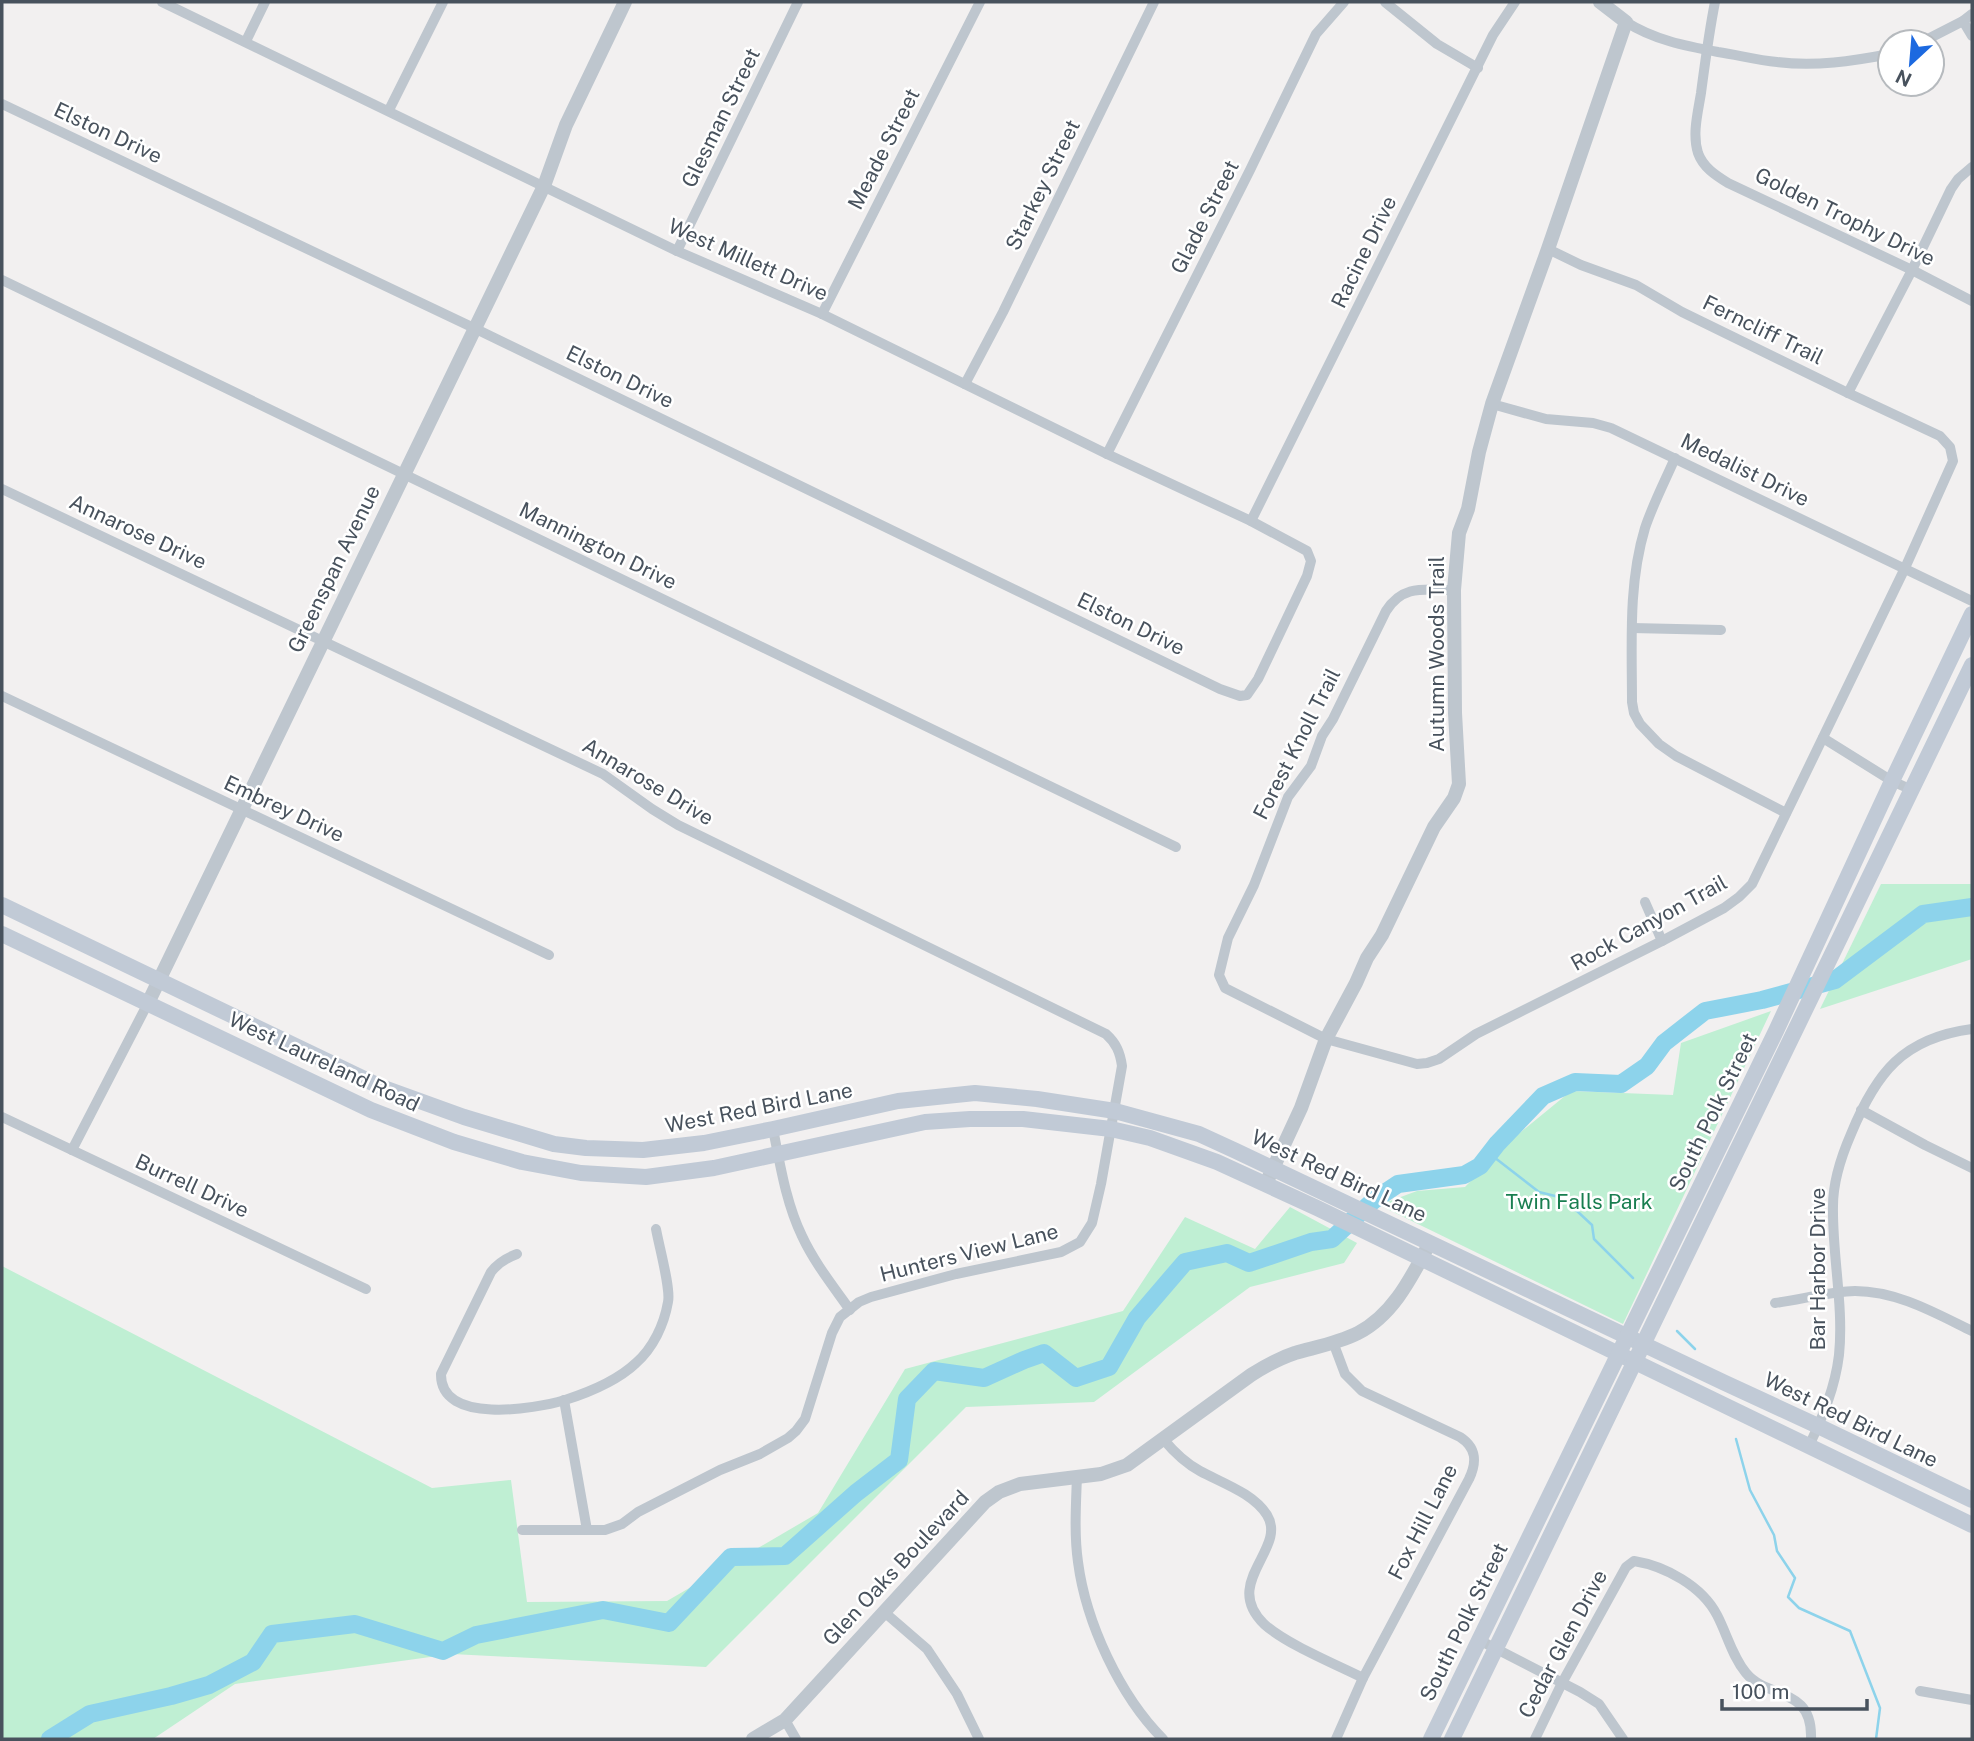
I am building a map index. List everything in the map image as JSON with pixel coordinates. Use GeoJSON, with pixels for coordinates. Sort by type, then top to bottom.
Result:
{"type":"FeatureCollection","features":[{"type":"Feature","properties":{"kind":"main road","name":"South Polk Street"},"geometry":{"type":"LineString","coordinates":[[1431,1739],[1776,1031],[1972,614]]}},
{"type":"Feature","properties":{"kind":"main road","name":"South Polk Street"},"geometry":{"type":"LineString","coordinates":[[1452,1739],[1972,665]]}},
{"type":"Feature","properties":{"kind":"main road","name":"West Laureland Road"},"geometry":{"type":"LineString","coordinates":[[2,905],[415,1101],[554,1144],[643,1150]]}},
{"type":"Feature","properties":{"kind":"main road","name":"West Laureland Road"},"geometry":{"type":"LineString","coordinates":[[2,934],[371,1110],[454,1142],[522,1162],[582,1173],[646,1177]]}},
{"type":"Feature","properties":{"kind":"main road"},"geometry":{"type":"LineString","coordinates":[[371,1110],[381,1087]]}},
{"type":"Feature","properties":{"kind":"main road","name":"West Red Bird Lane"},"geometry":{"type":"LineString","coordinates":[[643,1150],[704,1143],[898,1101],[975,1093],[1115,1111],[1199,1134],[1972,1500]]}},
{"type":"Feature","properties":{"kind":"main road","name":"West Red Bird Lane"},"geometry":{"type":"LineString","coordinates":[[646,1177],[688,1172],[925,1122],[970,1119],[1043,1120],[1111,1129],[1188,1150],[1265,1184],[1972,1525]]}},
{"type":"Feature","properties":{"kind":"main road"},"geometry":{"type":"LineString","coordinates":[[643,1150],[646,1177]]}},
{"type":"Feature","properties":{"kind":"street","name":"West Millett Drive"},"geometry":{"type":"LineString","coordinates":[[162,2],[677,251],[822,314],[1107,454],[1251,521],[1307,551],[1311,561]]}},
{"type":"Feature","properties":{"kind":"street"},"geometry":{"type":"LineString","coordinates":[[246,41],[265,2]]}},
{"type":"Feature","properties":{"kind":"street"},"geometry":{"type":"LineString","coordinates":[[389,110],[443,2]]}},
{"type":"Feature","properties":{"kind":"street","name":"Greenspan Avenue"},"geometry":{"type":"LineString","coordinates":[[72,1150],[148,1003],[544,186],[566,125],[625,2]]}},
{"type":"Feature","properties":{"kind":"street","name":"Glesman Street"},"geometry":{"type":"LineString","coordinates":[[677,251],[798,2]]}},
{"type":"Feature","properties":{"kind":"street","name":"Meade Street"},"geometry":{"type":"LineString","coordinates":[[822,314],[980,2]]}},
{"type":"Feature","properties":{"kind":"street","name":"Starkey Street"},"geometry":{"type":"LineString","coordinates":[[965,384],[1003,312],[1154,2]]}},
{"type":"Feature","properties":{"kind":"street","name":"Glade Street"},"geometry":{"type":"LineString","coordinates":[[1107,454],[1316,34],[1344,2]]}},
{"type":"Feature","properties":{"kind":"street"},"geometry":{"type":"LineString","coordinates":[[1385,2],[1437,44],[1478,68]]}},
{"type":"Feature","properties":{"kind":"street","name":"Racine Drive"},"geometry":{"type":"LineString","coordinates":[[1251,521],[1493,35],[1515,2]]}},
{"type":"Feature","properties":{"kind":"street"},"geometry":{"type":"LineString","coordinates":[[1600,2],[1646,33],[1706,50],[1802,63],[1876,57]]}},
{"type":"Feature","properties":{"kind":"street"},"geometry":{"type":"LineString","coordinates":[[1706,50],[1715,2]]}},
{"type":"Feature","properties":{"kind":"street"},"geometry":{"type":"LineString","coordinates":[[1946,29],[1968,18],[1972,36]]}},
{"type":"Feature","properties":{"kind":"street","name":"Autumn Woods Trail"},"geometry":{"type":"LineString","coordinates":[[1265,1184],[1301,1108],[1326,1039],[1367,958],[1382,935],[1434,827],[1454,798],[1459,784],[1455,713],[1454,590],[1459,533],[1468,509],[1492,404],[1626,22]]}},
{"type":"Feature","properties":{"kind":"street","name":"Golden Trophy Drive"},"geometry":{"type":"LineString","coordinates":[[1706,50],[1695,140],[1703,163],[1715,175],[1972,301]]}},
{"type":"Feature","properties":{"kind":"street","name":"Elston Drive"},"geometry":{"type":"LineString","coordinates":[[2,104],[1220,689],[1240,696],[1247,695],[1258,679],[1302,588],[1311,561]]}},
{"type":"Feature","properties":{"kind":"street"},"geometry":{"type":"LineString","coordinates":[[1848,393],[1951,189],[1972,167]]}},
{"type":"Feature","properties":{"kind":"street","name":"Ferncliff Trail"},"geometry":{"type":"LineString","coordinates":[[1548,249],[1581,265],[1636,285],[1682,312],[1940,436],[1953,454]]}},
{"type":"Feature","properties":{"kind":"street","name":"Mannington Drive"},"geometry":{"type":"LineString","coordinates":[[2,280],[1176,847]]}},
{"type":"Feature","properties":{"kind":"street","name":"Medalist Drive"},"geometry":{"type":"LineString","coordinates":[[1492,404],[1546,419],[1593,423],[1611,428],[1972,601]]}},
{"type":"Feature","properties":{"kind":"street","name":"Rock Canyon Trail"},"geometry":{"type":"LineString","coordinates":[[1243,997],[1326,1039],[1417,1064],[1427,1063],[1439,1059],[1476,1034],[1724,908],[1752,884],[1952,468],[1953,454]]}},
{"type":"Feature","properties":{"kind":"street"},"geometry":{"type":"LineString","coordinates":[[1675,457],[1646,527],[1636,574],[1632,628],[1634,713],[1647,733],[1676,756],[1786,813]]}},
{"type":"Feature","properties":{"kind":"street","name":"Annarose Drive"},"geometry":{"type":"LineString","coordinates":[[2,489],[603,774],[678,825],[1105,1034],[1112,1040],[1121,1056],[1122,1066],[1111,1129]]}},
{"type":"Feature","properties":{"kind":"street","name":"Forest Knoll Trail"},"geometry":{"type":"LineString","coordinates":[[1243,997],[1225,988],[1219,975],[1220,965],[1228,938],[1254,885],[1288,797],[1311,766],[1322,736],[1394,599],[1409,590],[1454,590]]}},
{"type":"Feature","properties":{"kind":"street"},"geometry":{"type":"LineString","coordinates":[[1632,628],[1721,630]]}},
{"type":"Feature","properties":{"kind":"street","name":"Embrey Drive"},"geometry":{"type":"LineString","coordinates":[[2,696],[549,955]]}},
{"type":"Feature","properties":{"kind":"street"},"geometry":{"type":"LineString","coordinates":[[1823,738],[1912,790]]}},
{"type":"Feature","properties":{"kind":"street"},"geometry":{"type":"LineString","coordinates":[[1645,902],[1662,941]]}},
{"type":"Feature","properties":{"kind":"street","name":"Bar Harbor Drive"},"geometry":{"type":"LineString","coordinates":[[1809,1446],[1831,1395],[1839,1353],[1833,1202],[1841,1158],[1861,1110],[1881,1075],[1900,1056],[1946,1034],[1972,1029]]}},
{"type":"Feature","properties":{"kind":"street"},"geometry":{"type":"LineString","coordinates":[[1861,1110],[1972,1168]]}},
{"type":"Feature","properties":{"kind":"street","name":"Burrell Drive"},"geometry":{"type":"LineString","coordinates":[[2,1117],[366,1289]]}},
{"type":"Feature","properties":{"kind":"street"},"geometry":{"type":"LineString","coordinates":[[773,1129],[791,1206],[801,1235],[829,1282],[850,1310]]}},
{"type":"Feature","properties":{"kind":"street","name":"Hunters View Lane"},"geometry":{"type":"LineString","coordinates":[[522,1530],[605,1530],[622,1524],[638,1512],[760,1454],[796,1432],[805,1419],[831,1333],[840,1317],[859,1302],[956,1274],[1061,1252],[1076,1245],[1092,1223],[1111,1129]]}},
{"type":"Feature","properties":{"kind":"street"},"geometry":{"type":"LineString","coordinates":[[517,1254],[497,1264],[491,1272],[444,1365],[441,1383],[445,1392],[471,1408],[500,1409],[564,1400],[603,1385],[639,1361],[655,1340],[669,1300],[656,1229]]}},
{"type":"Feature","properties":{"kind":"street","name":"Glen Oaks Boulevard"},"geometry":{"type":"LineString","coordinates":[[753,1739],[785,1720],[985,1502],[999,1492],[1020,1484],[1101,1474],[1128,1465],[1266,1365],[1358,1333],[1384,1314],[1399,1297],[1430,1242]]}},
{"type":"Feature","properties":{"kind":"street"},"geometry":{"type":"LineString","coordinates":[[1775,1303],[1854,1291],[1871,1293],[1910,1301],[1972,1331]]}},
{"type":"Feature","properties":{"kind":"street","name":"Fox Hill Lane"},"geometry":{"type":"LineString","coordinates":[[1333,1342],[1345,1374],[1362,1391],[1460,1437],[1467,1442],[1475,1456],[1469,1479],[1363,1678],[1336,1739]]}},
{"type":"Feature","properties":{"kind":"street"},"geometry":{"type":"LineString","coordinates":[[564,1400],[587,1530]]}},
{"type":"Feature","properties":{"kind":"street"},"geometry":{"type":"LineString","coordinates":[[1164,1440],[1191,1465],[1243,1494],[1266,1514],[1270,1523],[1270,1536],[1248,1597],[1253,1611],[1274,1632],[1363,1678]]}},
{"type":"Feature","properties":{"kind":"street"},"geometry":{"type":"LineString","coordinates":[[1077,1476],[1078,1562],[1091,1615],[1130,1700],[1163,1739]]}},
{"type":"Feature","properties":{"kind":"street","name":"Cedar Glen Drive"},"geometry":{"type":"LineString","coordinates":[[1535,1739],[1562,1683],[1626,1567],[1634,1561],[1647,1563],[1678,1578],[1705,1597],[1746,1673],[1760,1685],[1786,1694],[1798,1703],[1811,1722],[1811,1739]]}},
{"type":"Feature","properties":{"kind":"street"},"geometry":{"type":"LineString","coordinates":[[883,1611],[927,1648],[957,1694],[979,1739]]}},
{"type":"Feature","properties":{"kind":"street"},"geometry":{"type":"LineString","coordinates":[[1479,1640],[1599,1704],[1623,1739]]}},
{"type":"Feature","properties":{"kind":"street"},"geometry":{"type":"LineString","coordinates":[[1920,1691],[1972,1700]]}},
{"type":"Feature","properties":{"kind":"street"},"geometry":{"type":"LineString","coordinates":[[785,1720],[796,1739]]}},
{"type":"Feature","properties":{"kind":"green space"},"geometry":{"type":"Polygon","coordinates":[[[1881,884],[1972,884],[1972,959],[1820,1009],[1881,884]]]}},
{"type":"Feature","properties":{"kind":"green space","name":"Twin Falls Park"},"geometry":{"type":"Polygon","coordinates":[[[1771,1011],[1623,1324],[1379,1205],[1417,1191],[1465,1187],[1511,1140],[1571,1091],[1673,1095],[1681,1043],[1771,1011]]]}},
{"type":"Feature","properties":{"kind":"green space"},"geometry":{"type":"Polygon","coordinates":[[[1290,1207],[1357,1243],[1344,1263],[1250,1287],[1094,1402],[966,1407],[706,1667],[452,1654],[235,1684],[153,1739],[2,1739],[2,1266],[432,1488],[511,1480],[527,1602],[667,1601],[818,1513],[905,1369],[1123,1311],[1185,1217],[1255,1249],[1290,1207]]]}},
{"type":"Feature","properties":{"kind":"waterway"},"geometry":{"type":"LineString","coordinates":[[50,1739],[90,1714],[209,1685],[253,1662],[272,1634],[355,1624],[443,1651],[476,1635],[603,1610],[669,1623],[731,1557],[785,1556],[856,1493],[899,1460],[907,1399],[934,1371],[984,1378],[1044,1353],[1076,1378],[1109,1367],[1137,1318],[1185,1262],[1227,1253],[1249,1263],[1311,1242],[1332,1239],[1374,1200],[1398,1184],[1464,1175],[1480,1166],[1543,1096],[1575,1082],[1621,1084],[1647,1066],[1664,1043],[1705,1011],[1762,1000],[1835,980],[1923,914],[1972,907]]}},
{"type":"Feature","properties":{"kind":"waterway"},"geometry":{"type":"LineString","coordinates":[[1490,1154],[1539,1192],[1563,1198],[1592,1225],[1594,1239],[1633,1278]]}},
{"type":"Feature","properties":{"kind":"waterway"},"geometry":{"type":"LineString","coordinates":[[1677,1331],[1695,1349]]}},
{"type":"Feature","properties":{"kind":"waterway"},"geometry":{"type":"LineString","coordinates":[[1736,1439],[1750,1490],[1774,1535],[1777,1551],[1795,1578],[1788,1597],[1799,1608],[1850,1631],[1880,1708],[1876,1739]]}}]}
